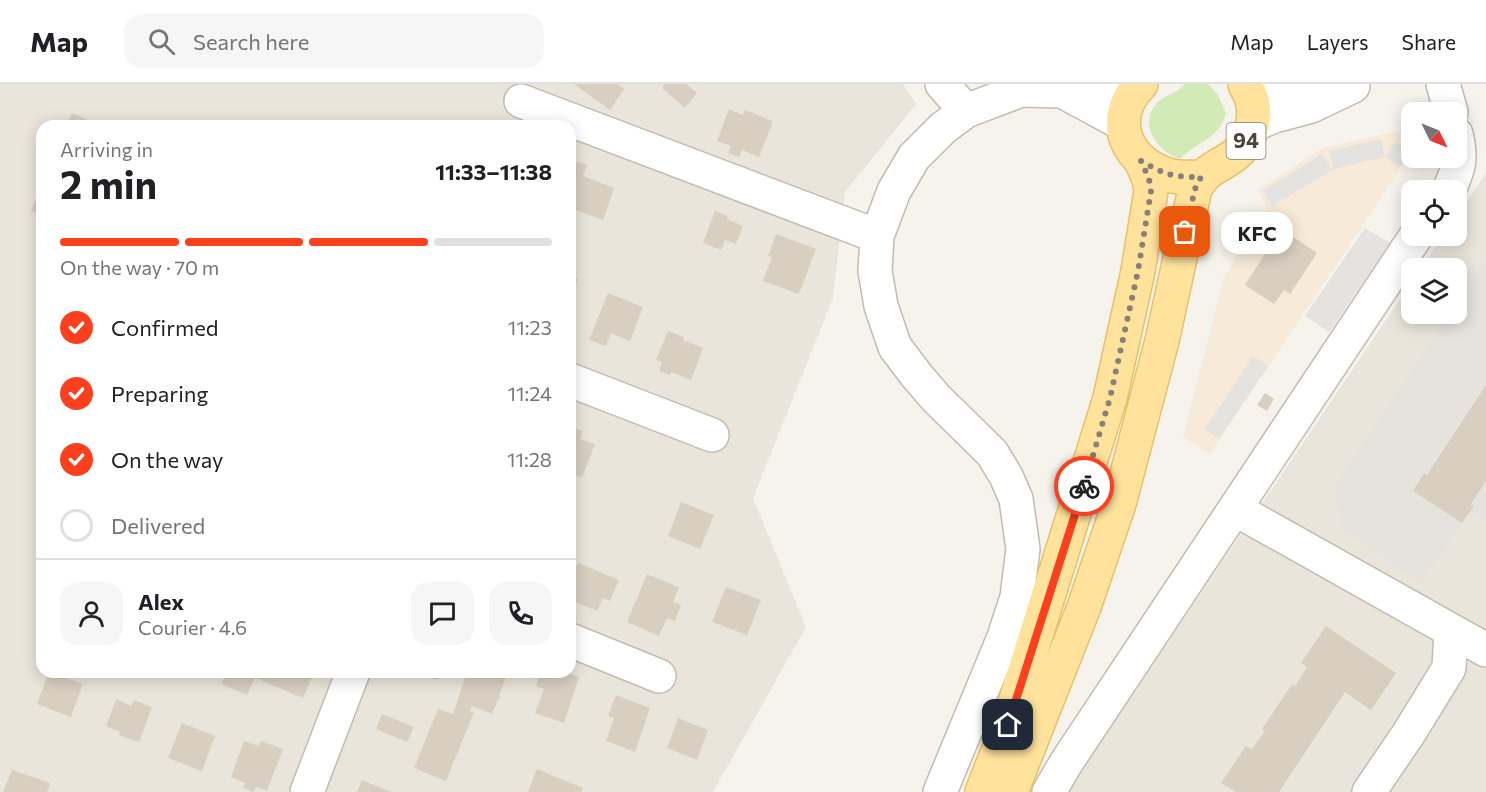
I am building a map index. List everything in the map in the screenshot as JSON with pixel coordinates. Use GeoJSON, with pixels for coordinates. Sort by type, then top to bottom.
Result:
{"type":"FeatureCollection","features":[{"type":"Feature","properties":{"kind":"main road"},"geometry":{"type":"LineString","coordinates":[[1123,124],[1124,108],[1132,92],[1141,84]]}},
{"type":"Feature","properties":{"kind":"main road","name":"94"},"geometry":{"type":"LineString","coordinates":[[1011,792],[1084,607],[1119,504],[1162,341],[1195,189],[1201,177],[1209,169],[1238,152],[1252,125],[1253,103],[1245,84]]}},
{"type":"Feature","properties":{"kind":"main road","name":"94"},"geometry":{"type":"LineString","coordinates":[[1123,124],[1130,149],[1141,161],[1174,177],[1201,177]]}},
{"type":"Feature","properties":{"kind":"main road","name":"94"},"geometry":{"type":"LineString","coordinates":[[982,792],[1008,725],[1110,398],[1138,271],[1151,191],[1149,179],[1141,161]]}},
{"type":"Feature","properties":{"kind":"street"},"geometry":{"type":"LineString","coordinates":[[942,84],[966,111]]}},
{"type":"Feature","properties":{"kind":"street"},"geometry":{"type":"LineString","coordinates":[[940,792],[1004,637],[1017,597],[1023,549],[1016,500],[1006,476],[992,453],[936,398],[916,376],[895,347],[881,306],[875,271],[878,236],[894,190],[914,158],[943,128],[966,111],[1021,90],[1062,91],[1108,84]]}},
{"type":"Feature","properties":{"kind":"street"},"geometry":{"type":"LineString","coordinates":[[1263,84],[1358,85]]}},
{"type":"Feature","properties":{"kind":"street"},"geometry":{"type":"LineString","coordinates":[[1443,84],[1448,102]]}},
{"type":"Feature","properties":{"kind":"street"},"geometry":{"type":"LineString","coordinates":[[1252,125],[1274,116],[1311,106],[1358,85]]}},
{"type":"Feature","properties":{"kind":"street"},"geometry":{"type":"LineString","coordinates":[[1062,91],[1123,124]]}},
{"type":"Feature","properties":{"kind":"street"},"geometry":{"type":"LineString","coordinates":[[520,104],[563,120]]}},
{"type":"Feature","properties":{"kind":"street"},"geometry":{"type":"LineString","coordinates":[[576,125],[878,236]]}},
{"type":"Feature","properties":{"kind":"street"},"geometry":{"type":"LineString","coordinates":[[1049,792],[1409,246]]}},
{"type":"Feature","properties":{"kind":"street"},"geometry":{"type":"LineString","coordinates":[[576,382],[712,435]]}},
{"type":"Feature","properties":{"kind":"street"},"geometry":{"type":"LineString","coordinates":[[1235,509],[1486,650]]}},
{"type":"Feature","properties":{"kind":"street"},"geometry":{"type":"LineString","coordinates":[[1369,792],[1449,668],[1451,631]]}},
{"type":"Feature","properties":{"kind":"street"},"geometry":{"type":"LineString","coordinates":[[576,642],[659,676]]}},
{"type":"Feature","properties":{"kind":"street"},"geometry":{"type":"LineString","coordinates":[[307,792],[350,678]]}},
{"type":"Feature","properties":{"kind":"shaded area"},"geometry":{"type":"Polygon","coordinates":[[[0,84],[903,84],[916,104],[845,192],[833,298],[753,498],[806,627],[713,792],[0,792],[0,84]]]}},
{"type":"Feature","properties":{"kind":"shaded area"},"geometry":{"type":"Polygon","coordinates":[[[1401,130],[1401,168],[1210,454],[1183,437],[1224,277],[1267,210],[1258,190],[1323,148],[1401,130]]]}},
{"type":"Feature","properties":{"kind":"shaded area"},"geometry":{"type":"Polygon","coordinates":[[[1381,139],[1385,156],[1395,142],[1401,146],[1401,166],[1385,157],[1334,169],[1272,206],[1263,191],[1322,154],[1331,168],[1334,167],[1329,151],[1381,139]]]}},
{"type":"Feature","properties":{"kind":"shaded area"},"geometry":{"type":"Polygon","coordinates":[[[1486,173],[1486,792],[1067,792],[1401,298],[1401,324],[1467,324],[1467,258],[1428,258],[1436,246],[1467,246],[1467,201],[1486,173]]]}},
{"type":"Feature","properties":{"kind":"shaded area"},"geometry":{"type":"Polygon","coordinates":[[[1365,228],[1390,243],[1329,332],[1305,316],[1365,228]]]}},
{"type":"Feature","properties":{"kind":"shaded area"},"geometry":{"type":"Polygon","coordinates":[[[1486,260],[1486,520],[1470,511],[1420,584],[1343,530],[1334,488],[1443,324],[1467,324],[1467,289],[1486,260]]]}},
{"type":"Feature","properties":{"kind":"shaded area"},"geometry":{"type":"Polygon","coordinates":[[[1253,356],[1268,366],[1219,439],[1205,429],[1253,356]]]}},
{"type":"Feature","properties":{"kind":"green space"},"geometry":{"type":"Polygon","coordinates":[[[1185,84],[1208,84],[1218,95],[1226,113],[1223,122],[1213,135],[1180,159],[1158,144],[1150,128],[1149,120],[1151,111],[1157,103],[1185,84]]]}},
{"type":"Feature","properties":{"kind":"building"},"geometry":{"type":"Polygon","coordinates":[[[574,84],[617,84],[624,89],[610,110],[574,84]]]}},
{"type":"Feature","properties":{"kind":"building"},"geometry":{"type":"Polygon","coordinates":[[[665,84],[686,84],[697,93],[685,108],[662,88],[665,84]]]}},
{"type":"Feature","properties":{"kind":"building"},"geometry":{"type":"Polygon","coordinates":[[[729,109],[743,115],[745,110],[773,121],[759,157],[742,150],[739,157],[728,153],[731,146],[717,141],[729,109]]]}},
{"type":"Feature","properties":{"kind":"building"},"geometry":{"type":"Polygon","coordinates":[[[72,113],[88,120],[69,120],[72,113]]]}},
{"type":"Feature","properties":{"kind":"building"},"geometry":{"type":"Polygon","coordinates":[[[576,161],[587,165],[583,176],[614,188],[603,220],[576,210],[576,161]]]}},
{"type":"Feature","properties":{"kind":"building"},"geometry":{"type":"Polygon","coordinates":[[[36,199],[36,213],[31,211],[36,199]]]}},
{"type":"Feature","properties":{"kind":"building"},"geometry":{"type":"Polygon","coordinates":[[[715,211],[743,226],[736,244],[725,240],[721,250],[703,243],[715,211]]]}},
{"type":"Feature","properties":{"kind":"building"},"geometry":{"type":"Polygon","coordinates":[[[1281,229],[1317,253],[1290,294],[1284,290],[1274,304],[1245,285],[1281,229]]]}},
{"type":"Feature","properties":{"kind":"building"},"geometry":{"type":"Polygon","coordinates":[[[776,234],[816,249],[799,294],[763,281],[772,257],[768,256],[776,234]]]}},
{"type":"Feature","properties":{"kind":"building"},"geometry":{"type":"Polygon","coordinates":[[[608,293],[643,307],[630,341],[611,333],[606,346],[589,340],[608,293]]]}},
{"type":"Feature","properties":{"kind":"building"},"geometry":{"type":"Polygon","coordinates":[[[668,331],[703,348],[691,380],[671,372],[670,375],[659,371],[662,362],[656,360],[668,331]]]}},
{"type":"Feature","properties":{"kind":"building"},"geometry":{"type":"Polygon","coordinates":[[[1486,385],[1486,481],[1471,504],[1474,506],[1462,523],[1413,491],[1424,473],[1427,475],[1486,385]]]}},
{"type":"Feature","properties":{"kind":"building"},"geometry":{"type":"Polygon","coordinates":[[[1265,393],[1274,399],[1267,411],[1257,405],[1265,393]]]}},
{"type":"Feature","properties":{"kind":"building"},"geometry":{"type":"Polygon","coordinates":[[[576,429],[583,431],[580,439],[595,444],[582,478],[576,476],[576,429]]]}},
{"type":"Feature","properties":{"kind":"building"},"geometry":{"type":"Polygon","coordinates":[[[681,502],[714,515],[700,549],[668,536],[681,502]]]}},
{"type":"Feature","properties":{"kind":"building"},"geometry":{"type":"Polygon","coordinates":[[[578,563],[619,580],[610,601],[603,598],[597,611],[576,602],[578,563]]]}},
{"type":"Feature","properties":{"kind":"building"},"geometry":{"type":"Polygon","coordinates":[[[647,574],[679,587],[673,602],[681,605],[675,621],[667,618],[659,636],[627,622],[647,574]]]}},
{"type":"Feature","properties":{"kind":"building"},"geometry":{"type":"Polygon","coordinates":[[[726,587],[761,600],[747,635],[712,622],[726,587]]]}},
{"type":"Feature","properties":{"kind":"building"},"geometry":{"type":"Polygon","coordinates":[[[1326,626],[1396,673],[1371,710],[1345,692],[1279,792],[1236,792],[1221,783],[1246,746],[1252,749],[1265,731],[1262,729],[1292,684],[1295,686],[1307,667],[1301,663],[1326,626]]]}},
{"type":"Feature","properties":{"kind":"building"},"geometry":{"type":"Polygon","coordinates":[[[579,677],[564,723],[535,713],[544,689],[536,686],[539,678],[579,677]]]}},
{"type":"Feature","properties":{"kind":"building"},"geometry":{"type":"Polygon","coordinates":[[[47,678],[66,678],[83,684],[71,717],[37,704],[47,678]]]}},
{"type":"Feature","properties":{"kind":"building"},"geometry":{"type":"Polygon","coordinates":[[[224,678],[255,678],[247,695],[221,684],[224,678]]]}},
{"type":"Feature","properties":{"kind":"building"},"geometry":{"type":"Polygon","coordinates":[[[255,678],[311,678],[303,698],[255,678]]]}},
{"type":"Feature","properties":{"kind":"building"},"geometry":{"type":"Polygon","coordinates":[[[465,678],[506,678],[499,696],[501,697],[492,714],[472,706],[470,711],[474,712],[446,781],[414,768],[438,709],[453,714],[465,678]]]}},
{"type":"Feature","properties":{"kind":"building"},"geometry":{"type":"Polygon","coordinates":[[[616,695],[650,708],[635,752],[606,741],[614,718],[608,716],[616,695]]]}},
{"type":"Feature","properties":{"kind":"building"},"geometry":{"type":"Polygon","coordinates":[[[116,699],[131,706],[134,700],[152,707],[139,742],[119,735],[120,732],[106,726],[116,699]]]}},
{"type":"Feature","properties":{"kind":"building"},"geometry":{"type":"Polygon","coordinates":[[[382,714],[414,727],[407,742],[376,729],[382,714]]]}},
{"type":"Feature","properties":{"kind":"building"},"geometry":{"type":"Polygon","coordinates":[[[678,718],[708,730],[697,760],[667,748],[678,718]]]}},
{"type":"Feature","properties":{"kind":"building"},"geometry":{"type":"Polygon","coordinates":[[[182,723],[215,736],[202,771],[168,758],[182,723]]]}},
{"type":"Feature","properties":{"kind":"building"},"geometry":{"type":"Polygon","coordinates":[[[244,741],[259,746],[261,741],[283,749],[267,791],[256,787],[253,792],[243,788],[245,783],[231,777],[244,741]]]}},
{"type":"Feature","properties":{"kind":"building"},"geometry":{"type":"Polygon","coordinates":[[[537,769],[583,788],[581,792],[528,792],[537,769]]]}},
{"type":"Feature","properties":{"kind":"building"},"geometry":{"type":"Polygon","coordinates":[[[12,770],[50,783],[47,792],[3,792],[12,770]]]}},
{"type":"Feature","properties":{"kind":"building"},"geometry":{"type":"Polygon","coordinates":[[[362,780],[391,792],[357,792],[362,780]]]}},
{"type":"Feature","properties":{"kind":"way so far"},"geometry":{"type":"LineString","coordinates":[[1084,486],[1110,398],[1138,271],[1151,191],[1149,179],[1141,161],[1174,177],[1201,177],[1195,189],[1185,232]]}},
{"type":"Feature","properties":{"kind":"place","name":"KFC"},"geometry":{"type":"Point","coordinates":[1185,232]}},
{"type":"Feature","properties":{"kind":"route"},"geometry":{"type":"LineString","coordinates":[[1008,725],[1084,486]]}}]}
